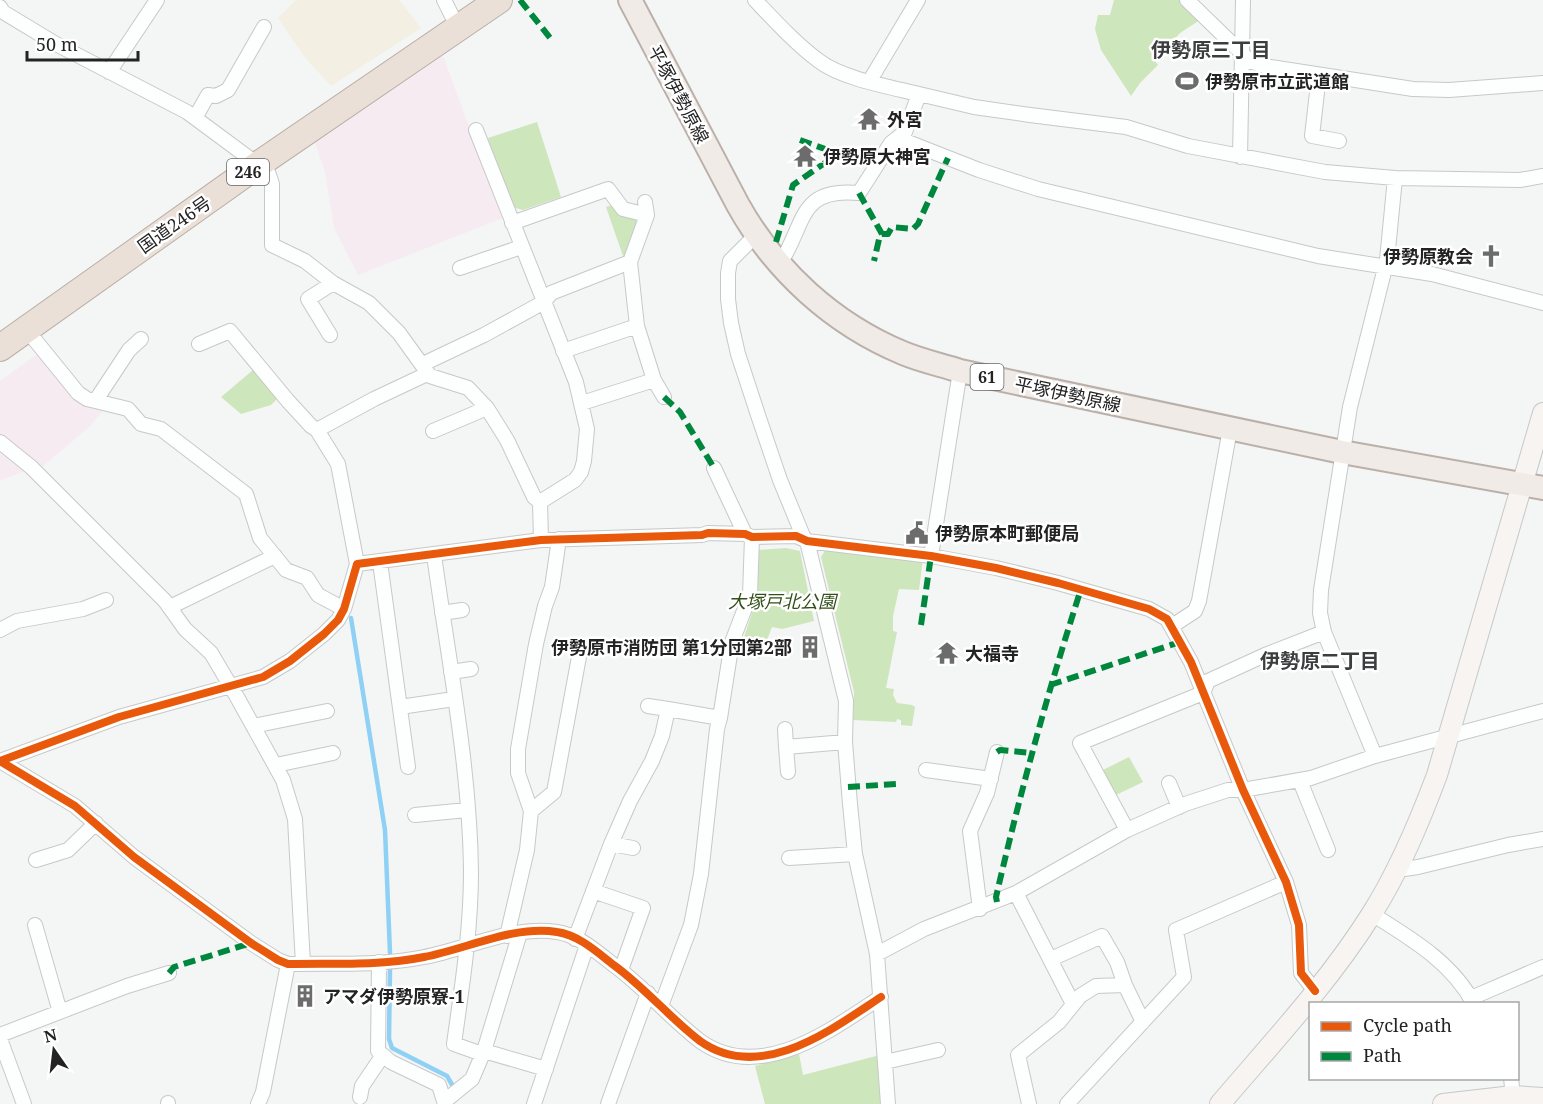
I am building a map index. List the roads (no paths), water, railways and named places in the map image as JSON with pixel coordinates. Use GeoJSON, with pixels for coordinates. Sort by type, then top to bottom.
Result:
{"type":"FeatureCollection","features":[{"type":"Feature","properties":{"kind":"highway","name":"国道246号"},"geometry":{"type":"LineString","coordinates":[[0,348],[259,164],[499,0]]}},
{"type":"Feature","properties":{"kind":"main road","name":"平塚伊勢原線"},"geometry":{"type":"LineString","coordinates":[[630,0],[738,206],[756,235],[779,265],[813,298],[860,331],[905,354],[960,371],[1342,452],[1532,486]]}},
{"type":"Feature","properties":{"kind":"street"},"geometry":{"type":"LineString","coordinates":[[109,72],[157,0]]}},
{"type":"Feature","properties":{"kind":"street"},"geometry":{"type":"LineString","coordinates":[[444,0],[458,28]]}},
{"type":"Feature","properties":{"kind":"street"},"geometry":{"type":"LineString","coordinates":[[756,0],[776,22],[820,62],[869,82],[974,107],[1126,126],[1188,146],[1325,172],[1395,178],[1520,180],[1543,176]]}},
{"type":"Feature","properties":{"kind":"street"},"geometry":{"type":"LineString","coordinates":[[869,82],[918,0]]}},
{"type":"Feature","properties":{"kind":"street"},"geometry":{"type":"LineString","coordinates":[[1187,0],[1250,61],[1264,66],[1413,89],[1449,90],[1543,83]]}},
{"type":"Feature","properties":{"kind":"street"},"geometry":{"type":"LineString","coordinates":[[1240,157],[1243,0]]}},
{"type":"Feature","properties":{"kind":"street"},"geometry":{"type":"LineString","coordinates":[[1,11],[109,72],[187,112],[268,172],[272,184],[272,245],[305,261],[333,283],[369,303],[399,333],[425,369],[438,380],[468,388],[487,408],[507,440],[534,497],[540,502],[541,540]]}},
{"type":"Feature","properties":{"kind":"street"},"geometry":{"type":"LineString","coordinates":[[195,118],[208,95],[216,96],[228,90],[264,27]]}},
{"type":"Feature","properties":{"kind":"street"},"geometry":{"type":"LineString","coordinates":[[1318,75],[1312,136],[1330,142]]}},
{"type":"Feature","properties":{"kind":"street"},"geometry":{"type":"LineString","coordinates":[[779,265],[789,249],[804,212],[810,205],[829,193],[859,193],[891,143],[900,139],[905,132],[919,94]]}},
{"type":"Feature","properties":{"kind":"street"},"geometry":{"type":"LineString","coordinates":[[476,130],[576,382],[587,429],[584,461],[575,480],[540,502]]}},
{"type":"Feature","properties":{"kind":"street"},"geometry":{"type":"LineString","coordinates":[[900,139],[979,170],[1038,189],[1318,256],[1432,274],[1543,303]]}},
{"type":"Feature","properties":{"kind":"street"},"geometry":{"type":"LineString","coordinates":[[1375,756],[1324,632],[1320,613],[1321,590],[1350,407],[1386,267],[1395,178]]}},
{"type":"Feature","properties":{"kind":"street"},"geometry":{"type":"LineString","coordinates":[[512,223],[608,189],[624,208],[646,209],[630,262],[637,326],[654,380],[664,397]]}},
{"type":"Feature","properties":{"kind":"street"},"geometry":{"type":"LineString","coordinates":[[756,235],[730,261],[728,299],[731,323],[738,354],[780,480],[807,541],[846,701],[845,742],[855,854],[877,954],[888,1104]]}},
{"type":"Feature","properties":{"kind":"street"},"geometry":{"type":"LineString","coordinates":[[459,268],[521,247]]}},
{"type":"Feature","properties":{"kind":"street"},"geometry":{"type":"LineString","coordinates":[[317,430],[544,302],[552,293],[630,262]]}},
{"type":"Feature","properties":{"kind":"street"},"geometry":{"type":"LineString","coordinates":[[330,335],[308,299],[333,283]]}},
{"type":"Feature","properties":{"kind":"street"},"geometry":{"type":"LineString","coordinates":[[563,351],[637,326]]}},
{"type":"Feature","properties":{"kind":"street"},"geometry":{"type":"LineString","coordinates":[[26,329],[78,393],[87,399],[128,409],[141,424],[161,429],[246,494],[260,538],[274,556],[286,570],[307,578],[318,596],[344,609]]}},
{"type":"Feature","properties":{"kind":"street"},"geometry":{"type":"LineString","coordinates":[[0,761],[102,722],[263,677],[290,661],[324,634],[338,620],[344,609],[357,564],[338,464],[317,430],[288,401],[230,331],[199,344]]}},
{"type":"Feature","properties":{"kind":"street"},"geometry":{"type":"LineString","coordinates":[[96,400],[129,350],[141,339]]}},
{"type":"Feature","properties":{"kind":"street"},"geometry":{"type":"LineString","coordinates":[[931,556],[960,371]]}},
{"type":"Feature","properties":{"kind":"street"},"geometry":{"type":"LineString","coordinates":[[582,403],[654,380]]}},
{"type":"Feature","properties":{"kind":"street"},"geometry":{"type":"LineString","coordinates":[[434,431],[487,408]]}},
{"type":"Feature","properties":{"kind":"street"},"geometry":{"type":"LineString","coordinates":[[1220,1104],[1315,991],[1372,914],[1397,870],[1423,814],[1532,486],[1543,413]]}},
{"type":"Feature","properties":{"kind":"street"},"geometry":{"type":"LineString","coordinates":[[1172,626],[1195,610],[1199,601],[1230,429]]}},
{"type":"Feature","properties":{"kind":"street"},"geometry":{"type":"LineString","coordinates":[[0,442],[31,467],[170,607],[185,629],[211,652],[276,765],[287,791],[295,819],[303,964]]}},
{"type":"Feature","properties":{"kind":"street"},"geometry":{"type":"LineString","coordinates":[[661,1006],[691,925],[701,874],[717,729],[732,642],[750,595],[748,536],[714,468]]}},
{"type":"Feature","properties":{"kind":"street"},"geometry":{"type":"LineString","coordinates":[[357,564],[541,540],[708,533],[796,536],[807,541],[931,556],[996,568],[1048,580],[1149,609],[1160,614],[1172,626],[1191,662],[1243,789],[1286,882],[1299,925],[1301,973],[1315,991]]}},
{"type":"Feature","properties":{"kind":"street"},"geometry":{"type":"LineString","coordinates":[[380,962],[378,1052],[391,1062],[440,1085],[445,1103],[472,1079],[483,1052],[513,935],[531,811],[518,773],[518,749],[544,606],[552,588],[559,539]]}},
{"type":"Feature","properties":{"kind":"street"},"geometry":{"type":"LineString","coordinates":[[434,555],[465,772],[471,871],[468,946],[454,1044],[546,1069]]}},
{"type":"Feature","properties":{"kind":"street"},"geometry":{"type":"LineString","coordinates":[[170,607],[274,556]]}},
{"type":"Feature","properties":{"kind":"street"},"geometry":{"type":"LineString","coordinates":[[380,562],[408,767]]}},
{"type":"Feature","properties":{"kind":"street"},"geometry":{"type":"LineString","coordinates":[[0,630],[17,621],[84,609],[106,600]]}},
{"type":"Feature","properties":{"kind":"street"},"geometry":{"type":"LineString","coordinates":[[442,613],[462,610]]}},
{"type":"Feature","properties":{"kind":"street"},"geometry":{"type":"LineString","coordinates":[[1127,830],[1080,743],[1203,693],[1208,681],[1324,632]]}},
{"type":"Feature","properties":{"kind":"street"},"geometry":{"type":"LineString","coordinates":[[531,811],[554,792],[581,646]]}},
{"type":"Feature","properties":{"kind":"street"},"geometry":{"type":"LineString","coordinates":[[451,672],[471,669]]}},
{"type":"Feature","properties":{"kind":"street"},"geometry":{"type":"LineString","coordinates":[[400,707],[454,699]]}},
{"type":"Feature","properties":{"kind":"street"},"geometry":{"type":"LineString","coordinates":[[648,706],[720,718]]}},
{"type":"Feature","properties":{"kind":"street"},"geometry":{"type":"LineString","coordinates":[[253,726],[322,709]]}},
{"type":"Feature","properties":{"kind":"street"},"geometry":{"type":"LineString","coordinates":[[534,1104],[546,1069],[594,891],[630,801],[652,761],[662,736],[668,709]]}},
{"type":"Feature","properties":{"kind":"street"},"geometry":{"type":"LineString","coordinates":[[877,954],[924,929],[1016,893],[1127,830],[1179,807],[1228,790],[1300,781],[1375,756],[1543,711]]}},
{"type":"Feature","properties":{"kind":"street"},"geometry":{"type":"LineString","coordinates":[[785,729],[788,772]]}},
{"type":"Feature","properties":{"kind":"street"},"geometry":{"type":"LineString","coordinates":[[786,747],[845,742]]}},
{"type":"Feature","properties":{"kind":"street"},"geometry":{"type":"LineString","coordinates":[[980,909],[970,831],[987,793],[997,752]]}},
{"type":"Feature","properties":{"kind":"street"},"geometry":{"type":"LineString","coordinates":[[276,765],[325,758]]}},
{"type":"Feature","properties":{"kind":"street"},"geometry":{"type":"LineString","coordinates":[[0,761],[75,806],[134,857],[243,937],[288,964],[380,962],[424,957],[513,935],[555,932],[567,934],[621,970],[701,1042],[729,1055],[751,1058],[780,1053],[809,1041],[881,997]]}},
{"type":"Feature","properties":{"kind":"street"},"geometry":{"type":"LineString","coordinates":[[926,770],[991,779]]}},
{"type":"Feature","properties":{"kind":"street"},"geometry":{"type":"LineString","coordinates":[[1300,781],[1328,850]]}},
{"type":"Feature","properties":{"kind":"street"},"geometry":{"type":"LineString","coordinates":[[1169,783],[1179,807]]}},
{"type":"Feature","properties":{"kind":"street"},"geometry":{"type":"LineString","coordinates":[[415,815],[467,810]]}},
{"type":"Feature","properties":{"kind":"street"},"geometry":{"type":"LineString","coordinates":[[36,861],[68,850],[96,823]]}},
{"type":"Feature","properties":{"kind":"street"},"geometry":{"type":"LineString","coordinates":[[1397,870],[1543,839]]}},
{"type":"Feature","properties":{"kind":"street"},"geometry":{"type":"LineString","coordinates":[[611,844],[633,848]]}},
{"type":"Feature","properties":{"kind":"street"},"geometry":{"type":"LineString","coordinates":[[789,858],[855,854]]}},
{"type":"Feature","properties":{"kind":"street"},"geometry":{"type":"LineString","coordinates":[[1067,1104],[1185,977],[1176,930],[1286,882]]}},
{"type":"Feature","properties":{"kind":"street"},"geometry":{"type":"LineString","coordinates":[[594,891],[643,908],[621,970]]}},
{"type":"Feature","properties":{"kind":"street"},"geometry":{"type":"LineString","coordinates":[[1016,893],[1073,1004]]}},
{"type":"Feature","properties":{"kind":"street"},"geometry":{"type":"LineString","coordinates":[[1372,914],[1422,946],[1448,968],[1472,1000],[1543,967]]}},
{"type":"Feature","properties":{"kind":"street"},"geometry":{"type":"LineString","coordinates":[[36,925],[60,1012]]}},
{"type":"Feature","properties":{"kind":"street"},"geometry":{"type":"LineString","coordinates":[[1051,959],[1102,936],[1118,962],[1125,985],[1143,1022]]}},
{"type":"Feature","properties":{"kind":"street"},"geometry":{"type":"LineString","coordinates":[[258,1104],[263,1092],[288,964]]}},
{"type":"Feature","properties":{"kind":"street"},"geometry":{"type":"LineString","coordinates":[[0,1035],[127,986],[169,973]]}},
{"type":"Feature","properties":{"kind":"street"},"geometry":{"type":"LineString","coordinates":[[1029,1104],[1017,1055],[1059,1022],[1080,996],[1096,986],[1125,985]]}},
{"type":"Feature","properties":{"kind":"street"},"geometry":{"type":"LineString","coordinates":[[608,1104],[648,993]]}},
{"type":"Feature","properties":{"kind":"street"},"geometry":{"type":"LineString","coordinates":[[0,1040],[24,1104]]}},
{"type":"Feature","properties":{"kind":"street"},"geometry":{"type":"LineString","coordinates":[[885,1062],[938,1050]]}},
{"type":"Feature","properties":{"kind":"street"},"geometry":{"type":"LineString","coordinates":[[360,1097],[362,1086],[383,1055]]}},
{"type":"Feature","properties":{"kind":"street"},"geometry":{"type":"LineString","coordinates":[[1443,1104],[1512,1087],[1543,1098]]}},
{"type":"Feature","properties":{"kind":"waterway"},"geometry":{"type":"LineString","coordinates":[[351,618],[385,830],[390,953]]}},
{"type":"Feature","properties":{"kind":"waterway"},"geometry":{"type":"LineString","coordinates":[[390,968],[389,1039],[392,1048],[447,1076],[454,1088]]}},
{"type":"Feature","properties":{"kind":"place","name":"伊勢原市立武道館"},"geometry":{"type":"Point","coordinates":[1187,81]}},
{"type":"Feature","properties":{"kind":"place","name":"外宮"},"geometry":{"type":"Point","coordinates":[869,119]}},
{"type":"Feature","properties":{"kind":"place","name":"伊勢原大神宮"},"geometry":{"type":"Point","coordinates":[805,156]}},
{"type":"Feature","properties":{"kind":"place","name":"伊勢原教会"},"geometry":{"type":"Point","coordinates":[1491,256]}},
{"type":"Feature","properties":{"kind":"place","name":"伊勢原本町郵便局"},"geometry":{"type":"Point","coordinates":[917,533]}},
{"type":"Feature","properties":{"kind":"place","name":"伊勢原市消防団 第1分団第2部"},"geometry":{"type":"Point","coordinates":[810,647]}},
{"type":"Feature","properties":{"kind":"place","name":"大福寺"},"geometry":{"type":"Point","coordinates":[947,653]}},
{"type":"Feature","properties":{"kind":"place","name":"アマダ伊勢原寮-1"},"geometry":{"type":"Point","coordinates":[305,996]}},
{"type":"Feature","properties":{"kind":"district","name":"伊勢原三丁目"},"geometry":{"type":"Point","coordinates":[1211,49]}},
{"type":"Feature","properties":{"kind":"district","name":"伊勢原二丁目"},"geometry":{"type":"Point","coordinates":[1320,660]}},
{"type":"Feature","properties":{"kind":"park label","name":"大塚戸北公園"},"geometry":{"type":"Point","coordinates":[782,601]}}]}
